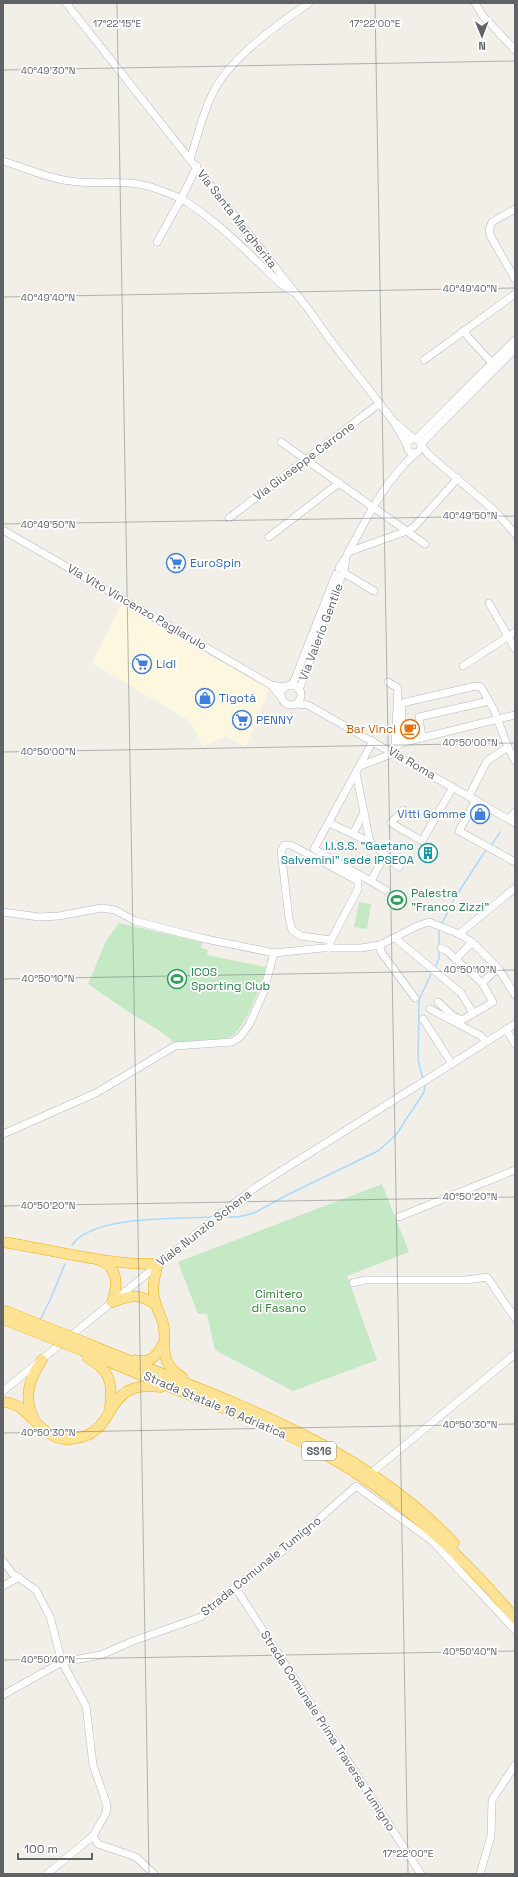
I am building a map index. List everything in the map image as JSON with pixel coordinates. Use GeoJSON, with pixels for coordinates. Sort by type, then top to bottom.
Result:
{"type":"FeatureCollection","features":[{"type":"Feature","properties":{"kind":"highway"},"geometry":{"type":"LineString","coordinates":[[3,1242],[140,1265],[158,1264],[153,1285],[156,1304],[164,1329],[163,1344],[167,1364],[174,1372],[222,1396]]}},
{"type":"Feature","properties":{"kind":"highway"},"geometry":{"type":"LineString","coordinates":[[94,1258],[107,1264],[115,1276],[117,1288],[112,1302]]}},
{"type":"Feature","properties":{"kind":"highway"},"geometry":{"type":"LineString","coordinates":[[112,1302],[131,1296],[143,1296],[156,1304]]}},
{"type":"Feature","properties":{"kind":"highway","name":"Strada Statale 16 Adriatica"},"geometry":{"type":"LineString","coordinates":[[3,1310],[83,1349],[279,1431],[325,1454],[390,1497],[450,1548],[488,1586],[515,1618]]}},
{"type":"Feature","properties":{"kind":"highway","name":"Strada Statale 16 Adriatica"},"geometry":{"type":"LineString","coordinates":[[3,1319],[49,1338],[83,1349],[111,1353],[222,1396],[315,1439],[397,1490],[442,1530],[515,1609]]}},
{"type":"Feature","properties":{"kind":"highway"},"geometry":{"type":"LineString","coordinates":[[111,1353],[140,1361],[151,1360],[157,1355],[163,1344]]}},
{"type":"Feature","properties":{"kind":"highway"},"geometry":{"type":"LineString","coordinates":[[83,1349],[108,1375],[112,1391],[110,1410]]}},
{"type":"Feature","properties":{"kind":"highway"},"geometry":{"type":"LineString","coordinates":[[38,1426],[30,1410],[27,1396],[29,1384],[42,1360]]}},
{"type":"Feature","properties":{"kind":"highway"},"geometry":{"type":"LineString","coordinates":[[3,1402],[10,1402],[21,1407],[47,1434],[58,1438],[71,1439],[83,1437],[95,1430],[107,1418],[110,1410],[118,1398],[129,1390],[145,1385],[162,1387],[207,1402]]}},
{"type":"Feature","properties":{"kind":"street","name":"Via Santa Margherita"},"geometry":{"type":"LineString","coordinates":[[66,3],[196,166],[380,403],[394,422],[407,446]]}},
{"type":"Feature","properties":{"kind":"street"},"geometry":{"type":"LineString","coordinates":[[190,159],[208,104],[222,76],[277,25],[309,3]]}},
{"type":"Feature","properties":{"kind":"street"},"geometry":{"type":"LineString","coordinates":[[475,3],[483,16],[515,50]]}},
{"type":"Feature","properties":{"kind":"street"},"geometry":{"type":"LineString","coordinates":[[3,160],[43,176],[60,180],[80,183],[129,182],[151,187],[181,199],[221,229],[282,285],[296,294]]}},
{"type":"Feature","properties":{"kind":"street"},"geometry":{"type":"LineString","coordinates":[[157,242],[181,199],[196,166]]}},
{"type":"Feature","properties":{"kind":"street"},"geometry":{"type":"LineString","coordinates":[[514,276],[491,237],[489,230],[492,222],[515,209]]}},
{"type":"Feature","properties":{"kind":"street"},"geometry":{"type":"LineString","coordinates":[[424,360],[515,294]]}},
{"type":"Feature","properties":{"kind":"street"},"geometry":{"type":"LineString","coordinates":[[464,330],[492,363]]}},
{"type":"Feature","properties":{"kind":"street"},"geometry":{"type":"LineString","coordinates":[[418,445],[409,441],[407,446],[411,453],[492,363],[515,340]]}},
{"type":"Feature","properties":{"kind":"street"},"geometry":{"type":"LineString","coordinates":[[418,445],[515,349]]}},
{"type":"Feature","properties":{"kind":"street","name":"Via Giuseppe Carrone"},"geometry":{"type":"LineString","coordinates":[[229,518],[380,403]]}},
{"type":"Feature","properties":{"kind":"street","name":"Via Santa Margherita"},"geometry":{"type":"LineString","coordinates":[[394,422],[428,454],[458,478],[496,512],[515,534]]}},
{"type":"Feature","properties":{"kind":"street"},"geometry":{"type":"LineString","coordinates":[[281,442],[425,544]]}},
{"type":"Feature","properties":{"kind":"street","name":"Via Valerio Gentile"},"geometry":{"type":"LineString","coordinates":[[288,686],[294,681],[339,571],[372,507],[418,445]]}},
{"type":"Feature","properties":{"kind":"street","name":"Via Valerio Gentile"},"geometry":{"type":"LineString","coordinates":[[398,472],[407,446]]}},
{"type":"Feature","properties":{"kind":"street"},"geometry":{"type":"LineString","coordinates":[[347,554],[414,527],[458,478]]}},
{"type":"Feature","properties":{"kind":"street"},"geometry":{"type":"LineString","coordinates":[[269,537],[339,483]]}},
{"type":"Feature","properties":{"kind":"street","name":"Via Vito Vincenzo Pagliarulo"},"geometry":{"type":"LineString","coordinates":[[3,530],[271,685],[281,697]]}},
{"type":"Feature","properties":{"kind":"street"},"geometry":{"type":"LineString","coordinates":[[339,571],[374,591]]}},
{"type":"Feature","properties":{"kind":"street","name":"Via Valerio Gentile"},"geometry":{"type":"LineString","coordinates":[[300,693],[339,571]]}},
{"type":"Feature","properties":{"kind":"street"},"geometry":{"type":"LineString","coordinates":[[489,603],[515,649]]}},
{"type":"Feature","properties":{"kind":"street"},"geometry":{"type":"LineString","coordinates":[[463,666],[515,632]]}},
{"type":"Feature","properties":{"kind":"street"},"geometry":{"type":"LineString","coordinates":[[388,682],[398,688],[395,748]]}},
{"type":"Feature","properties":{"kind":"street","name":"Via Vito Vincenzo Pagliarulo"},"geometry":{"type":"LineString","coordinates":[[271,685],[288,686]]}},
{"type":"Feature","properties":{"kind":"street"},"geometry":{"type":"LineString","coordinates":[[288,686],[300,693],[295,704],[285,704],[281,697],[281,692],[288,686]]}},
{"type":"Feature","properties":{"kind":"street"},"geometry":{"type":"LineString","coordinates":[[395,748],[402,703],[476,686],[481,687],[489,701],[515,761]]}},
{"type":"Feature","properties":{"kind":"street","name":"Via Roma"},"geometry":{"type":"LineString","coordinates":[[300,693],[308,705]]}},
{"type":"Feature","properties":{"kind":"street"},"geometry":{"type":"LineString","coordinates":[[422,738],[420,717],[489,701]]}},
{"type":"Feature","properties":{"kind":"street","name":"Via Roma"},"geometry":{"type":"LineString","coordinates":[[295,704],[308,705],[373,741],[395,748],[453,787],[512,821]]}},
{"type":"Feature","properties":{"kind":"street"},"geometry":{"type":"LineString","coordinates":[[360,766],[395,748],[422,738],[515,715]]}},
{"type":"Feature","properties":{"kind":"street"},"geometry":{"type":"LineString","coordinates":[[373,741],[314,850],[386,890]]}},
{"type":"Feature","properties":{"kind":"street"},"geometry":{"type":"LineString","coordinates":[[469,796],[487,761],[508,747]]}},
{"type":"Feature","properties":{"kind":"street"},"geometry":{"type":"LineString","coordinates":[[356,773],[370,842]]}},
{"type":"Feature","properties":{"kind":"street"},"geometry":{"type":"LineString","coordinates":[[403,810],[391,823],[422,841],[453,787]]}},
{"type":"Feature","properties":{"kind":"street"},"geometry":{"type":"LineString","coordinates":[[476,800],[459,831],[515,862]]}},
{"type":"Feature","properties":{"kind":"street"},"geometry":{"type":"LineString","coordinates":[[353,834],[364,812]]}},
{"type":"Feature","properties":{"kind":"street"},"geometry":{"type":"LineString","coordinates":[[512,821],[515,812]]}},
{"type":"Feature","properties":{"kind":"street"},"geometry":{"type":"LineString","coordinates":[[329,823],[370,842],[399,867]]}},
{"type":"Feature","properties":{"kind":"street"},"geometry":{"type":"LineString","coordinates":[[329,948],[331,940],[359,885],[358,881],[291,845],[284,845],[282,848],[289,918],[292,930],[301,936],[331,940]]}},
{"type":"Feature","properties":{"kind":"street"},"geometry":{"type":"LineString","coordinates":[[370,881],[385,855]]}},
{"type":"Feature","properties":{"kind":"street"},"geometry":{"type":"LineString","coordinates":[[459,934],[515,888]]}},
{"type":"Feature","properties":{"kind":"street"},"geometry":{"type":"LineString","coordinates":[[3,912],[39,917],[59,916],[101,908],[115,910],[135,921],[201,938],[274,953],[329,948],[361,948],[380,945],[416,926],[429,922],[459,934],[472,942],[512,983],[515,995]]}},
{"type":"Feature","properties":{"kind":"street"},"geometry":{"type":"LineString","coordinates":[[394,938],[461,993],[474,1013]]}},
{"type":"Feature","properties":{"kind":"street"},"geometry":{"type":"LineString","coordinates":[[456,959],[472,942]]}},
{"type":"Feature","properties":{"kind":"street"},"geometry":{"type":"LineString","coordinates":[[380,945],[381,952],[415,998]]}},
{"type":"Feature","properties":{"kind":"street"},"geometry":{"type":"LineString","coordinates":[[438,1002],[453,1016],[462,1020],[492,1002],[482,983],[447,951],[441,948]]}},
{"type":"Feature","properties":{"kind":"street"},"geometry":{"type":"LineString","coordinates":[[3,1134],[96,1093],[175,1046],[232,1042],[240,1037],[249,1025],[263,994],[274,953]]}},
{"type":"Feature","properties":{"kind":"street"},"geometry":{"type":"LineString","coordinates":[[482,983],[498,968]]}},
{"type":"Feature","properties":{"kind":"street"},"geometry":{"type":"LineString","coordinates":[[430,1009],[481,1036],[486,1042]]}},
{"type":"Feature","properties":{"kind":"street"},"geometry":{"type":"LineString","coordinates":[[424,1019],[452,1064]]}},
{"type":"Feature","properties":{"kind":"street","name":"Viale Nunzio Schena"},"geometry":{"type":"LineString","coordinates":[[3,1391],[158,1264],[259,1185],[515,1024]]}},
{"type":"Feature","properties":{"kind":"street"},"geometry":{"type":"LineString","coordinates":[[506,1029],[515,1044]]}},
{"type":"Feature","properties":{"kind":"street"},"geometry":{"type":"LineString","coordinates":[[399,1216],[515,1170]]}},
{"type":"Feature","properties":{"kind":"street"},"geometry":{"type":"LineString","coordinates":[[353,1283],[365,1280],[466,1280],[487,1278],[515,1318]]}},
{"type":"Feature","properties":{"kind":"street"},"geometry":{"type":"LineString","coordinates":[[375,1470],[515,1354]]}},
{"type":"Feature","properties":{"kind":"street","name":"Strada Comunale Tumigno"},"geometry":{"type":"LineString","coordinates":[[3,1695],[62,1662],[102,1655],[133,1641],[201,1617],[235,1587],[284,1550],[356,1486],[432,1541],[515,1630]]}},
{"type":"Feature","properties":{"kind":"street"},"geometry":{"type":"LineString","coordinates":[[3,1561],[12,1573],[36,1590],[50,1617],[62,1662],[86,1706],[93,1765],[107,1805],[106,1813],[93,1836],[47,1874]]}},
{"type":"Feature","properties":{"kind":"street"},"geometry":{"type":"LineString","coordinates":[[3,1586],[19,1578]]}},
{"type":"Feature","properties":{"kind":"street","name":"Strada Comunale Prima Traversa Tumigno"},"geometry":{"type":"LineString","coordinates":[[235,1587],[422,1874]]}},
{"type":"Feature","properties":{"kind":"street"},"geometry":{"type":"LineString","coordinates":[[480,1874],[491,1836],[492,1800],[515,1765]]}},
{"type":"Feature","properties":{"kind":"street"},"geometry":{"type":"LineString","coordinates":[[93,1836],[98,1844],[136,1856],[154,1874]]}},
{"type":"Feature","properties":{"kind":"shaded area"},"geometry":{"type":"Polygon","coordinates":[[[121,605],[269,689],[246,747],[226,736],[203,747],[190,721],[92,663],[121,605]]]}},
{"type":"Feature","properties":{"kind":"green space"},"geometry":{"type":"Polygon","coordinates":[[[359,902],[371,904],[367,929],[354,927],[359,902]]]}},
{"type":"Feature","properties":{"kind":"green space","name":"ICOS Sporting Club"},"geometry":{"type":"Polygon","coordinates":[[[119,923],[202,942],[201,948],[208,950],[207,955],[266,967],[253,1004],[238,1031],[232,1036],[228,1037],[174,1042],[160,1031],[127,1011],[88,984],[106,941],[119,923]]]}},
{"type":"Feature","properties":{"kind":"green space","name":"Cimitero di Fasano"},"geometry":{"type":"Polygon","coordinates":[[[382,1184],[409,1252],[347,1276],[377,1360],[293,1391],[215,1350],[207,1314],[198,1314],[178,1262],[382,1184]]]}},
{"type":"Feature","properties":{"kind":"waterway"},"geometry":{"type":"LineString","coordinates":[[491,846],[500,832]]}},
{"type":"Feature","properties":{"kind":"waterway"},"geometry":{"type":"LineString","coordinates":[[441,925],[454,899],[486,850]]}},
{"type":"Feature","properties":{"kind":"waterway"},"geometry":{"type":"LineString","coordinates":[[439,929],[439,947]]}},
{"type":"Feature","properties":{"kind":"waterway"},"geometry":{"type":"LineString","coordinates":[[435,968],[439,958],[439,951]]}},
{"type":"Feature","properties":{"kind":"waterway"},"geometry":{"type":"LineString","coordinates":[[423,1079],[418,1060],[419,1000],[431,974]]}},
{"type":"Feature","properties":{"kind":"waterway"},"geometry":{"type":"LineString","coordinates":[[222,1217],[238,1217],[254,1213],[287,1195],[378,1151],[396,1135],[424,1092],[425,1084]]}},
{"type":"Feature","properties":{"kind":"waterway"},"geometry":{"type":"LineString","coordinates":[[72,1245],[83,1235],[98,1228],[116,1223],[137,1220],[211,1217]]}},
{"type":"Feature","properties":{"kind":"waterway"},"geometry":{"type":"LineString","coordinates":[[41,1318],[65,1264]]}},
{"type":"Feature","properties":{"kind":"place","name":"EuroSpin"},"geometry":{"type":"Point","coordinates":[176,563]}},
{"type":"Feature","properties":{"kind":"place","name":"Lidl"},"geometry":{"type":"Point","coordinates":[142,664]}},
{"type":"Feature","properties":{"kind":"place","name":"Tigotà"},"geometry":{"type":"Point","coordinates":[205,698]}},
{"type":"Feature","properties":{"kind":"place","name":"PENNY"},"geometry":{"type":"Point","coordinates":[242,720]}},
{"type":"Feature","properties":{"kind":"place","name":"Bar Vinci"},"geometry":{"type":"Point","coordinates":[410,729]}},
{"type":"Feature","properties":{"kind":"place","name":"Vitti Gomme"},"geometry":{"type":"Point","coordinates":[480,814]}},
{"type":"Feature","properties":{"kind":"place","name":"I.I.S.S. \"Gaetano Salvemini\" sede IPSEOA"},"geometry":{"type":"Point","coordinates":[428,853]}},
{"type":"Feature","properties":{"kind":"place","name":"Palestra \"Franco Zizzi\""},"geometry":{"type":"Point","coordinates":[397,900]}},
{"type":"Feature","properties":{"kind":"place","name":"ICOS Sporting Club"},"geometry":{"type":"Point","coordinates":[177,979]}}]}
